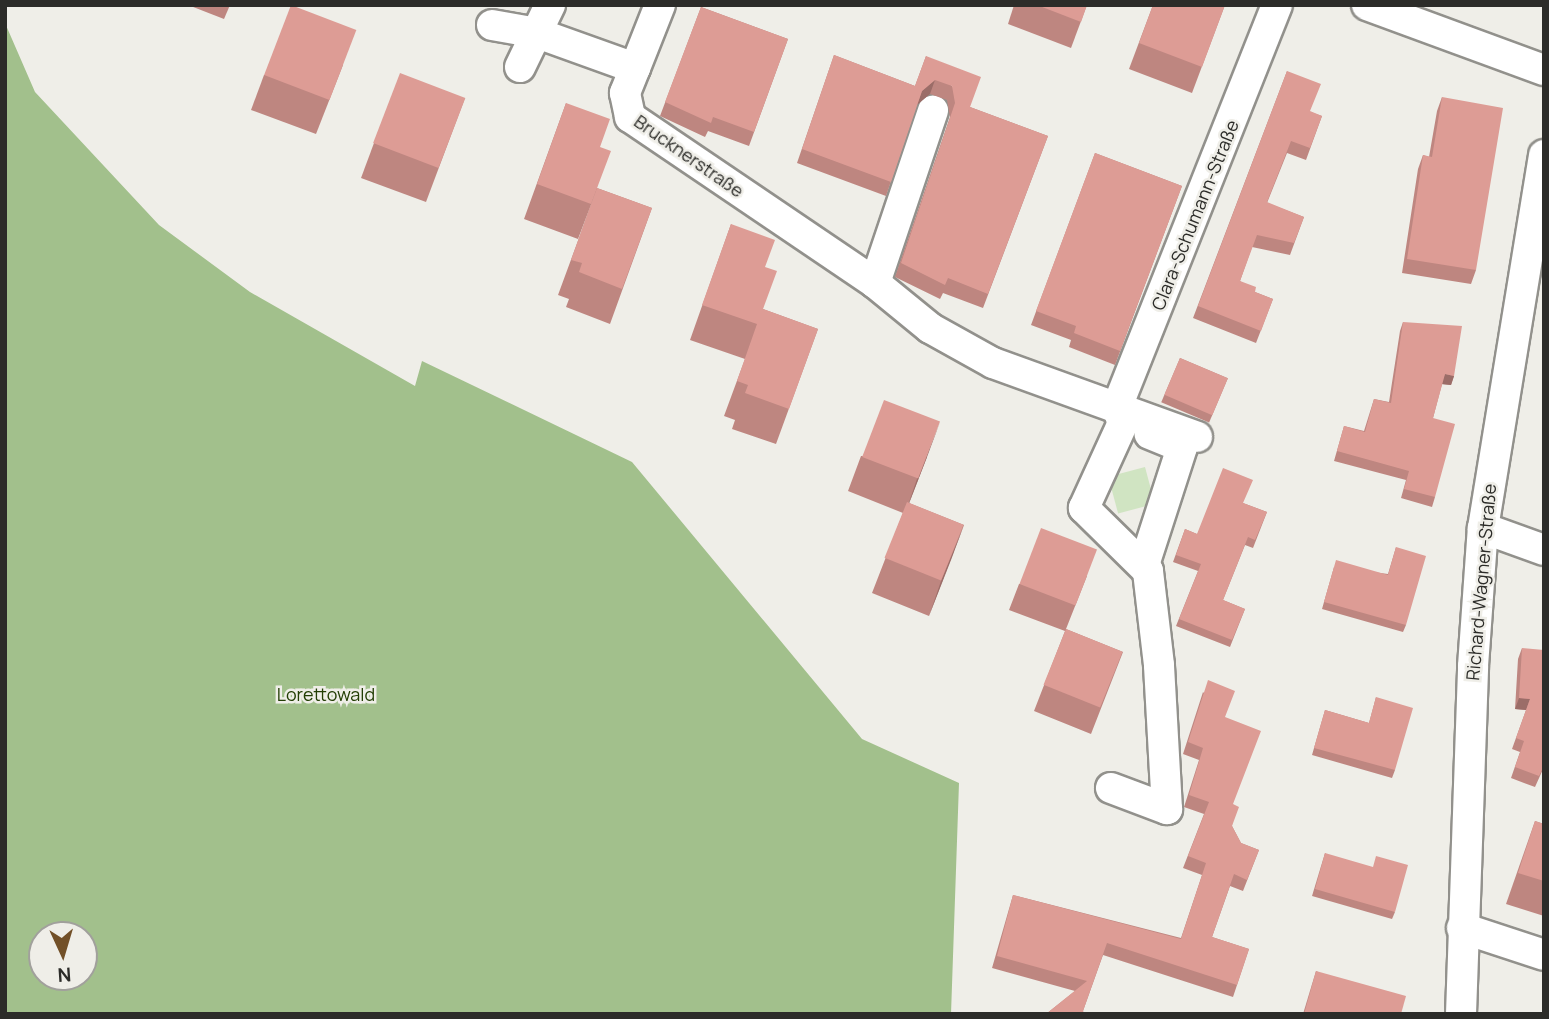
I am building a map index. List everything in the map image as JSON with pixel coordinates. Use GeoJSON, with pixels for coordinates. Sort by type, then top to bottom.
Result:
{"type":"FeatureCollection","features":[{"type":"Feature","properties":{"kind":"street"},"geometry":{"type":"LineString","coordinates":[[520,67],[550,5]]}},
{"type":"Feature","properties":{"kind":"street","name":"Brucknerstraße"},"geometry":{"type":"LineString","coordinates":[[660,5],[625,93],[630,117],[875,283],[930,328],[993,363],[1120,415],[1197,437]]}},
{"type":"Feature","properties":{"kind":"street","name":"Clara-Schumann-Straße"},"geometry":{"type":"LineString","coordinates":[[1144,565],[1084,508],[1277,5]]}},
{"type":"Feature","properties":{"kind":"street"},"geometry":{"type":"LineString","coordinates":[[1367,5],[1544,70]]}},
{"type":"Feature","properties":{"kind":"street"},"geometry":{"type":"LineString","coordinates":[[492,25],[537,33],[635,68]]}},
{"type":"Feature","properties":{"kind":"street"},"geometry":{"type":"LineString","coordinates":[[875,283],[933,111]]}},
{"type":"Feature","properties":{"kind":"street","name":"Richard-Wagner-Straße"},"geometry":{"type":"LineString","coordinates":[[1461,1014],[1462,928],[1483,527],[1544,155]]}},
{"type":"Feature","properties":{"kind":"street"},"geometry":{"type":"LineString","coordinates":[[1111,788],[1167,809],[1159,664],[1144,565],[1182,447],[1120,415]]}},
{"type":"Feature","properties":{"kind":"street"},"geometry":{"type":"LineString","coordinates":[[1483,527],[1544,550]]}},
{"type":"Feature","properties":{"kind":"street"},"geometry":{"type":"LineString","coordinates":[[1462,928],[1544,955]]}},
{"type":"Feature","properties":{"kind":"green space","name":"Lorettowald"},"geometry":{"type":"Polygon","coordinates":[[[5,23],[35,92],[159,225],[250,292],[415,386],[422,361],[632,462],[862,739],[959,783],[951,1014],[5,1014],[5,23]]]}},
{"type":"Feature","properties":{"kind":"green space"},"geometry":{"type":"Polygon","coordinates":[[[1145,467],[1155,504],[1118,514],[1108,477],[1145,467]]]}},
{"type":"Feature","properties":{"kind":"building"},"geometry":{"type":"Polygon","coordinates":[[[291,5],[356,30],[329,100],[264,75],[291,5]]]}},
{"type":"Feature","properties":{"kind":"building"},"geometry":{"type":"Polygon","coordinates":[[[1037,5],[1087,5],[1081,22],[1037,5]]]}},
{"type":"Feature","properties":{"kind":"building"},"geometry":{"type":"Polygon","coordinates":[[[1153,5],[1225,5],[1202,67],[1139,43],[1153,5]]]}},
{"type":"Feature","properties":{"kind":"building"},"geometry":{"type":"Polygon","coordinates":[[[701,7],[788,39],[754,132],[713,117],[711,123],[665,102],[701,7]]]}},
{"type":"Feature","properties":{"kind":"building"},"geometry":{"type":"Polygon","coordinates":[[[834,55],[915,86],[926,56],[981,77],[970,107],[1048,136],[988,294],[948,278],[945,285],[901,263],[955,103],[952,86],[935,80],[922,91],[891,182],[802,149],[834,55]]]}},
{"type":"Feature","properties":{"kind":"building"},"geometry":{"type":"Polygon","coordinates":[[[1287,71],[1321,84],[1310,111],[1322,116],[1310,148],[1291,141],[1267,202],[1304,217],[1294,243],[1257,235],[1240,281],[1256,287],[1255,292],[1273,299],[1261,331],[1198,306],[1287,71]]]}},
{"type":"Feature","properties":{"kind":"building"},"geometry":{"type":"Polygon","coordinates":[[[400,73],[465,98],[438,168],[373,143],[400,73]]]}},
{"type":"Feature","properties":{"kind":"building"},"geometry":{"type":"Polygon","coordinates":[[[1442,97],[1503,108],[1476,270],[1407,259],[1423,155],[1432,157],[1442,97]]]}},
{"type":"Feature","properties":{"kind":"building"},"geometry":{"type":"Polygon","coordinates":[[[566,103],[610,119],[600,147],[611,151],[591,204],[537,184],[566,103]]]}},
{"type":"Feature","properties":{"kind":"building"},"geometry":{"type":"Polygon","coordinates":[[[1095,153],[1182,186],[1120,351],[1074,333],[1076,326],[1036,311],[1095,153]]]}},
{"type":"Feature","properties":{"kind":"building"},"geometry":{"type":"Polygon","coordinates":[[[597,188],[652,208],[622,289],[579,272],[582,263],[571,260],[597,188]]]}},
{"type":"Feature","properties":{"kind":"building"},"geometry":{"type":"Polygon","coordinates":[[[731,224],[775,240],[765,267],[777,271],[763,309],[818,329],[789,409],[745,393],[748,385],[737,381],[757,324],[702,305],[731,224]]]}},
{"type":"Feature","properties":{"kind":"building"},"geometry":{"type":"Polygon","coordinates":[[[1403,322],[1462,326],[1454,376],[1445,374],[1433,418],[1455,424],[1435,497],[1404,489],[1409,471],[1337,451],[1344,426],[1365,432],[1374,399],[1391,403],[1403,322]]]}},
{"type":"Feature","properties":{"kind":"building"},"geometry":{"type":"Polygon","coordinates":[[[1180,358],[1228,378],[1212,415],[1164,395],[1180,358]]]}},
{"type":"Feature","properties":{"kind":"building"},"geometry":{"type":"Polygon","coordinates":[[[884,400],[940,422],[918,478],[862,457],[884,400]]]}},
{"type":"Feature","properties":{"kind":"building"},"geometry":{"type":"Polygon","coordinates":[[[1223,468],[1253,480],[1243,503],[1267,512],[1255,540],[1248,537],[1223,600],[1245,609],[1232,640],[1179,619],[1201,564],[1176,555],[1185,529],[1197,534],[1223,468]]]}},
{"type":"Feature","properties":{"kind":"building"},"geometry":{"type":"Polygon","coordinates":[[[907,502],[964,525],[941,580],[885,558],[907,502]]]}},
{"type":"Feature","properties":{"kind":"building"},"geometry":{"type":"Polygon","coordinates":[[[1041,528],[1097,550],[1076,606],[1019,584],[1041,528]]]}},
{"type":"Feature","properties":{"kind":"building"},"geometry":{"type":"Polygon","coordinates":[[[1396,547],[1426,556],[1406,625],[1324,602],[1336,560],[1388,575],[1396,547]]]}},
{"type":"Feature","properties":{"kind":"building"},"geometry":{"type":"Polygon","coordinates":[[[1066,629],[1123,652],[1100,707],[1044,685],[1066,629]]]}},
{"type":"Feature","properties":{"kind":"building"},"geometry":{"type":"Polygon","coordinates":[[[1522,648],[1544,650],[1544,766],[1539,776],[1515,767],[1524,741],[1516,738],[1530,699],[1519,698],[1522,648]]]}},
{"type":"Feature","properties":{"kind":"building"},"geometry":{"type":"Polygon","coordinates":[[[1208,680],[1235,691],[1225,717],[1261,731],[1233,804],[1239,807],[1232,826],[1241,843],[1259,850],[1247,880],[1234,874],[1212,937],[1249,949],[1237,985],[1107,943],[1083,1011],[1085,1014],[1046,1014],[1087,981],[997,956],[1013,895],[1181,939],[1206,863],[1188,856],[1209,802],[1189,795],[1203,748],[1188,742],[1208,680]]]}},
{"type":"Feature","properties":{"kind":"building"},"geometry":{"type":"Polygon","coordinates":[[[1376,697],[1413,708],[1395,770],[1314,748],[1325,710],[1369,723],[1376,697]]]}},
{"type":"Feature","properties":{"kind":"building"},"geometry":{"type":"Polygon","coordinates":[[[1535,821],[1544,824],[1544,881],[1518,873],[1535,821]]]}},
{"type":"Feature","properties":{"kind":"building"},"geometry":{"type":"Polygon","coordinates":[[[1325,853],[1373,867],[1376,856],[1408,865],[1395,912],[1315,889],[1325,853]]]}},
{"type":"Feature","properties":{"kind":"building"},"geometry":{"type":"Polygon","coordinates":[[[1316,971],[1406,996],[1401,1014],[1304,1014],[1316,971]]]}}]}
